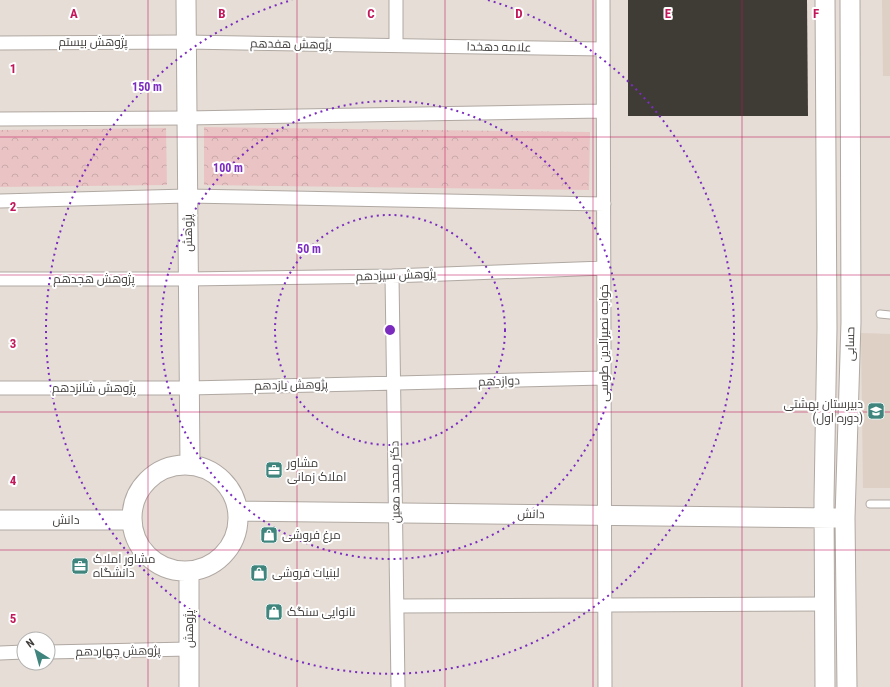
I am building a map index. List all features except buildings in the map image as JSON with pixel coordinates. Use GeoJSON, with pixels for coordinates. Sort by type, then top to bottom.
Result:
{"type":"FeatureCollection","features":[{"type":"Feature","properties":{"kind":"street","name":"پژوهش"},"geometry":{"type":"LineString","coordinates":[[186,0],[190,465]]}},
{"type":"Feature","properties":{"kind":"street"},"geometry":{"type":"LineString","coordinates":[[396,0],[396,45]]}},
{"type":"Feature","properties":{"kind":"street","name":"خواجه نصیرالدین طوسی"},"geometry":{"type":"LineString","coordinates":[[603,0],[604,687]]}},
{"type":"Feature","properties":{"kind":"street","name":"حسابی"},"geometry":{"type":"LineString","coordinates":[[825,0],[827,328],[824,518],[825,687]]}},
{"type":"Feature","properties":{"kind":"street","name":"حسابی"},"geometry":{"type":"LineString","coordinates":[[847,687],[845,518],[851,315],[850,0]]}},
{"type":"Feature","properties":{"kind":"street","name":"پژوهش بیستم"},"geometry":{"type":"LineString","coordinates":[[0,43],[186,42]]}},
{"type":"Feature","properties":{"kind":"street","name":"پژوهش هفدهم"},"geometry":{"type":"LineString","coordinates":[[186,42],[396,45]]}},
{"type":"Feature","properties":{"kind":"street","name":"علامه دهخدا"},"geometry":{"type":"LineString","coordinates":[[396,45],[603,49]]}},
{"type":"Feature","properties":{"kind":"street"},"geometry":{"type":"LineString","coordinates":[[0,119],[187,118],[603,111]]}},
{"type":"Feature","properties":{"kind":"street"},"geometry":{"type":"LineString","coordinates":[[0,201],[187,196],[604,204]]}},
{"type":"Feature","properties":{"kind":"street","name":"پژوهش سیزدهم"},"geometry":{"type":"LineString","coordinates":[[188,279],[392,276],[604,268]]}},
{"type":"Feature","properties":{"kind":"street","name":"دکتر محمد معین"},"geometry":{"type":"LineString","coordinates":[[392,276],[398,687]]}},
{"type":"Feature","properties":{"kind":"street","name":"پژوهش هجدهم"},"geometry":{"type":"LineString","coordinates":[[0,279],[188,279]]}},
{"type":"Feature","properties":{"kind":"street","name":"دوازدهم"},"geometry":{"type":"LineString","coordinates":[[394,383],[604,378]]}},
{"type":"Feature","properties":{"kind":"street","name":"پژوهش یازدهم"},"geometry":{"type":"LineString","coordinates":[[189,388],[394,383]]}},
{"type":"Feature","properties":{"kind":"street","name":"پژوهش شانزدهم"},"geometry":{"type":"LineString","coordinates":[[0,388],[189,388]]}},
{"type":"Feature","properties":{"kind":"street"},"geometry":{"type":"LineString","coordinates":[[190,465],[207,470],[222,480],[233,494],[238,511],[237,528],[231,545],[220,558],[206,567],[189,572],[172,570],[156,564],[143,552],[135,537],[132,520],[134,502],[142,486],[155,474],[172,467],[190,465]]}},
{"type":"Feature","properties":{"kind":"street","name":"دانش"},"geometry":{"type":"LineString","coordinates":[[238,511],[845,518]]}},
{"type":"Feature","properties":{"kind":"street","name":"دانش"},"geometry":{"type":"LineString","coordinates":[[0,520],[132,520]]}},
{"type":"Feature","properties":{"kind":"street","name":"پژوهش"},"geometry":{"type":"LineString","coordinates":[[189,572],[189,687]]}},
{"type":"Feature","properties":{"kind":"street"},"geometry":{"type":"LineString","coordinates":[[397,606],[824,604]]}},
{"type":"Feature","properties":{"kind":"street","name":"پژوهش چهاردهم"},"geometry":{"type":"LineString","coordinates":[[56,652],[189,649]]}},
{"type":"Feature","properties":{"kind":"street"},"geometry":{"type":"LineString","coordinates":[[0,653],[16,652]]}},
{"type":"Feature","properties":{"kind":"lane"},"geometry":{"type":"LineString","coordinates":[[880,314],[890,315]]}},
{"type":"Feature","properties":{"kind":"lane"},"geometry":{"type":"LineString","coordinates":[[870,504],[890,504]]}},
{"type":"Feature","properties":{"kind":"shaded area"},"geometry":{"type":"Polygon","coordinates":[[[882,0],[890,0],[890,76],[883,76],[882,0]]]}},
{"type":"Feature","properties":{"kind":"shaded area","name":"دبیرستان بهشتی (دوره اول)"},"geometry":{"type":"Polygon","coordinates":[[[861,333],[890,334],[890,488],[863,488],[861,333]]]}},
{"type":"Feature","properties":{"kind":"green space"},"geometry":{"type":"Polygon","coordinates":[[[204,127],[590,132],[589,190],[204,185],[204,127]]]}},
{"type":"Feature","properties":{"kind":"green space"},"geometry":{"type":"Polygon","coordinates":[[[166,128],[167,185],[0,187],[0,130],[166,128]]]}},
{"type":"Feature","properties":{"kind":"place","name":"دبیرستان بهشتی (دوره اول)"},"geometry":{"type":"Point","coordinates":[876,411]}},
{"type":"Feature","properties":{"kind":"place","name":"مشاور املاک زمانی"},"geometry":{"type":"Point","coordinates":[274,470]}},
{"type":"Feature","properties":{"kind":"place","name":"مرغ فروشی"},"geometry":{"type":"Point","coordinates":[269,535]}},
{"type":"Feature","properties":{"kind":"place","name":"مشاور املاک دانشگاه"},"geometry":{"type":"Point","coordinates":[80,566]}},
{"type":"Feature","properties":{"kind":"place","name":"لبنیات فروشی"},"geometry":{"type":"Point","coordinates":[259,573]}},
{"type":"Feature","properties":{"kind":"place","name":"نانوایی سنگک"},"geometry":{"type":"Point","coordinates":[274,612]}}]}
